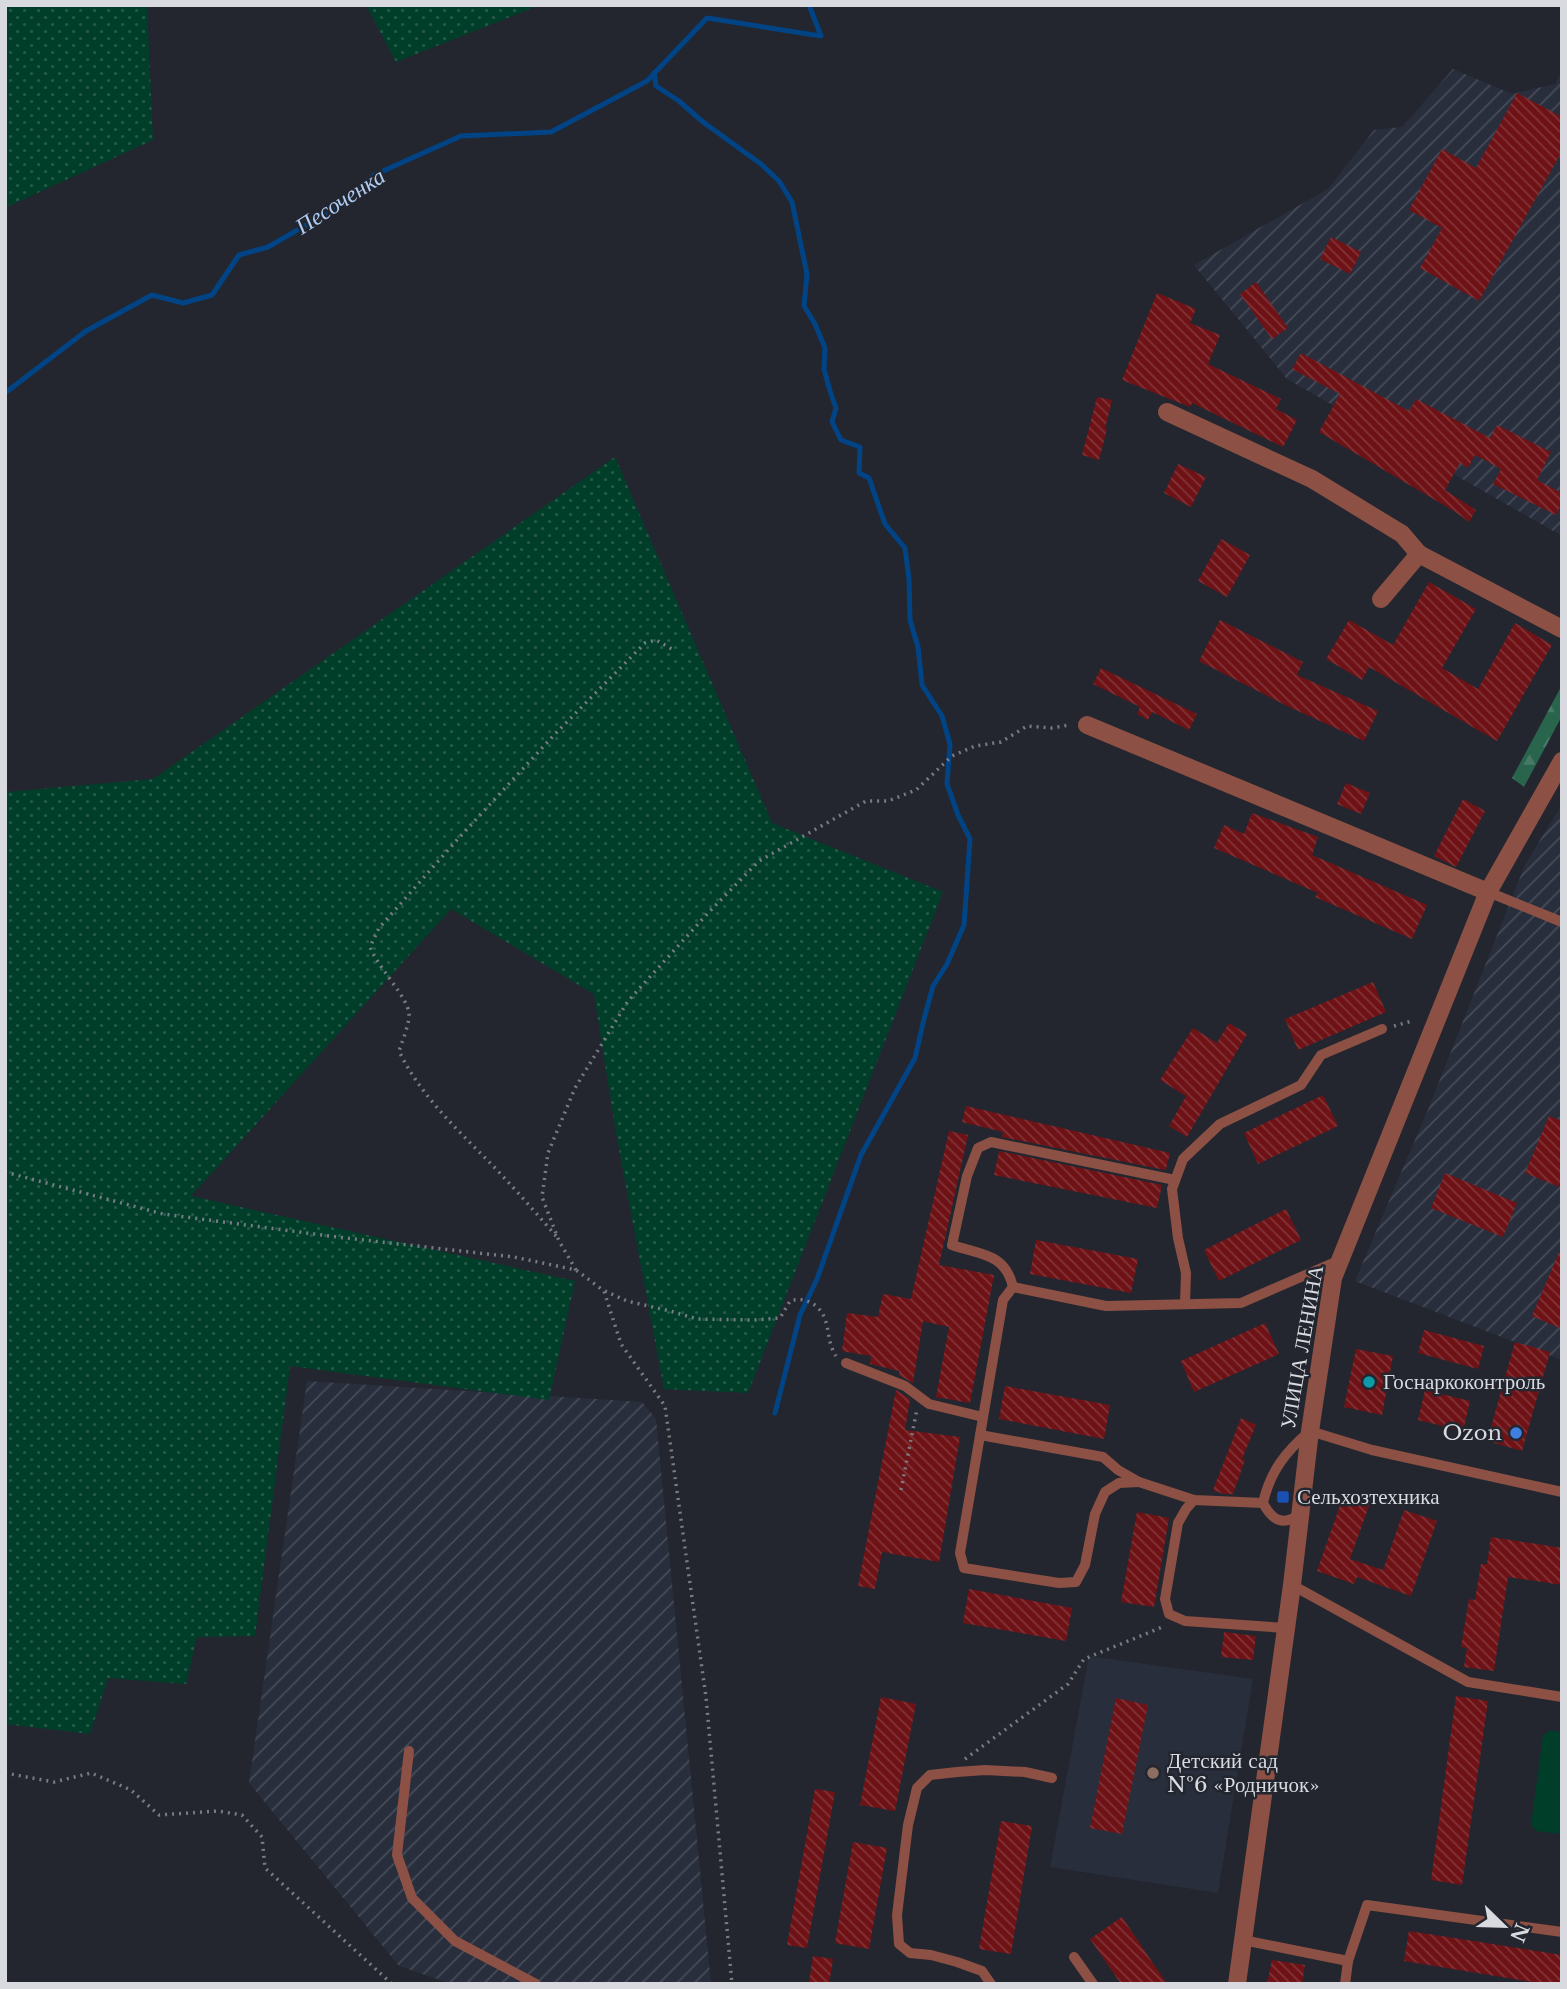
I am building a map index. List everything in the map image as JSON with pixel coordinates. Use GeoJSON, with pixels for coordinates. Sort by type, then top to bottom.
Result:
{"type":"FeatureCollection","features":[{"type":"Feature","properties":{"kind":"street"},"geometry":{"type":"LineString","coordinates":[[1167,412],[1312,479],[1402,534],[1419,554],[1562,629]]}},
{"type":"Feature","properties":{"kind":"street"},"geometry":{"type":"LineString","coordinates":[[1381,599],[1419,554]]}},
{"type":"Feature","properties":{"kind":"street"},"geometry":{"type":"LineString","coordinates":[[1087,725],[1488,892]]}},
{"type":"Feature","properties":{"kind":"street","name":"УЛИЦА ЛЕНИНА"},"geometry":{"type":"LineString","coordinates":[[1237,1984],[1333,1278],[1488,892],[1556,783],[1562,761]]}},
{"type":"Feature","properties":{"kind":"lane"},"geometry":{"type":"LineString","coordinates":[[1488,892],[1562,922]]}},
{"type":"Feature","properties":{"kind":"lane"},"geometry":{"type":"LineString","coordinates":[[1185,1303],[1186,1273],[1178,1238],[1172,1189],[1182,1159],[1220,1124],[1301,1085],[1321,1055],[1382,1029]]}},
{"type":"Feature","properties":{"kind":"lane"},"geometry":{"type":"LineString","coordinates":[[1139,1482],[1119,1483],[1105,1492],[1096,1514],[1085,1565],[1076,1582],[1059,1583],[964,1568],[960,1553],[1003,1300],[1013,1287],[1010,1272],[993,1257],[953,1245],[967,1176],[978,1148],[991,1142],[1175,1180]]}},
{"type":"Feature","properties":{"kind":"lane"},"geometry":{"type":"LineString","coordinates":[[1013,1287],[1106,1306],[1241,1303],[1340,1259]]}},
{"type":"Feature","properties":{"kind":"lane"},"geometry":{"type":"LineString","coordinates":[[846,1363],[905,1386],[929,1404],[983,1417]]}},
{"type":"Feature","properties":{"kind":"lane"},"geometry":{"type":"LineString","coordinates":[[1300,1514],[1293,1519],[1282,1521],[1270,1516],[1263,1503],[1268,1483],[1278,1465],[1294,1445],[1310,1432],[1372,1450],[1562,1492]]}},
{"type":"Feature","properties":{"kind":"lane"},"geometry":{"type":"LineString","coordinates":[[980,1435],[1103,1457],[1118,1470],[1139,1482],[1194,1500],[1263,1503]]}},
{"type":"Feature","properties":{"kind":"lane"},"geometry":{"type":"LineString","coordinates":[[1194,1500],[1178,1523],[1165,1599],[1169,1614],[1185,1621],[1286,1628]]}},
{"type":"Feature","properties":{"kind":"lane"},"geometry":{"type":"LineString","coordinates":[[1292,1585],[1468,1682],[1562,1697]]}},
{"type":"Feature","properties":{"kind":"lane"},"geometry":{"type":"LineString","coordinates":[[409,1751],[397,1854],[412,1898],[455,1941],[536,1984]]}},
{"type":"Feature","properties":{"kind":"lane"},"geometry":{"type":"LineString","coordinates":[[991,1984],[982,1971],[931,1955],[910,1953],[899,1944],[897,1916],[908,1825],[917,1788],[930,1775],[943,1773],[985,1770],[1052,1778]]}},
{"type":"Feature","properties":{"kind":"lane"},"geometry":{"type":"LineString","coordinates":[[1345,1984],[1348,1961],[1367,1905],[1562,1932]]}},
{"type":"Feature","properties":{"kind":"lane"},"geometry":{"type":"LineString","coordinates":[[1243,1940],[1348,1961]]}},
{"type":"Feature","properties":{"kind":"lane"},"geometry":{"type":"LineString","coordinates":[[1074,1957],[1093,1984]]}},
{"type":"Feature","properties":{"kind":"path"},"geometry":{"type":"LineString","coordinates":[[559,1241],[494,1167],[459,1133],[407,1068],[399,1051],[410,1014],[404,1000],[374,958],[370,947],[379,928],[456,841],[555,734],[645,643],[656,640],[672,649]]}},
{"type":"Feature","properties":{"kind":"path"},"geometry":{"type":"LineString","coordinates":[[846,1363],[838,1358],[830,1347],[824,1315],[810,1302],[796,1299],[790,1301],[780,1318],[697,1319],[627,1301],[604,1291],[576,1270],[559,1241],[542,1197],[548,1153],[575,1088],[628,1001],[759,861],[866,801],[888,801],[916,790],[952,756],[975,746],[1001,742],[1027,726],[1051,728],[1071,724],[1087,725]]}},
{"type":"Feature","properties":{"kind":"path"},"geometry":{"type":"LineString","coordinates":[[1382,1029],[1412,1021]]}},
{"type":"Feature","properties":{"kind":"path"},"geometry":{"type":"LineString","coordinates":[[5,1172],[163,1214],[514,1257],[576,1270]]}},
{"type":"Feature","properties":{"kind":"path"},"geometry":{"type":"LineString","coordinates":[[604,1291],[621,1344],[665,1406],[706,1697],[732,1984]]}},
{"type":"Feature","properties":{"kind":"path"},"geometry":{"type":"LineString","coordinates":[[901,1490],[920,1396]]}},
{"type":"Feature","properties":{"kind":"path"},"geometry":{"type":"LineString","coordinates":[[943,1773],[1068,1684],[1084,1659],[1160,1628],[1185,1621]]}},
{"type":"Feature","properties":{"kind":"path"},"geometry":{"type":"LineString","coordinates":[[5,1773],[54,1782],[91,1773],[131,1790],[159,1815],[218,1811],[242,1815],[262,1837],[265,1868],[392,1984]]}},
{"type":"Feature","properties":{"kind":"shaded area"},"geometry":{"type":"Polygon","coordinates":[[[1453,69],[1512,94],[1555,84],[1562,70],[1562,536],[1287,379],[1194,265],[1328,189],[1374,130],[1402,127],[1453,69]]]}},
{"type":"Feature","properties":{"kind":"shaded area"},"geometry":{"type":"Polygon","coordinates":[[[1562,804],[1562,1360],[1355,1281],[1429,1107],[1525,865],[1562,804]]]}},
{"type":"Feature","properties":{"kind":"shaded area"},"geometry":{"type":"Polygon","coordinates":[[[307,1381],[642,1402],[656,1419],[711,1984],[452,1984],[399,1966],[249,1783],[307,1381]]]}},
{"type":"Feature","properties":{"kind":"shaded area","name":"Детский сад №6 «Родничок»"},"geometry":{"type":"Polygon","coordinates":[[[1089,1656],[1253,1679],[1218,1893],[1050,1867],[1089,1656]]]}},
{"type":"Feature","properties":{"kind":"green space"},"geometry":{"type":"Polygon","coordinates":[[[5,5],[147,5],[153,140],[7,207],[5,207],[5,5]]]}},
{"type":"Feature","properties":{"kind":"green space"},"geometry":{"type":"Polygon","coordinates":[[[366,5],[540,5],[396,62],[366,5]]]}},
{"type":"Feature","properties":{"kind":"green space"},"geometry":{"type":"Polygon","coordinates":[[[615,457],[772,823],[943,892],[748,1393],[664,1389],[616,1133],[594,994],[451,909],[191,1196],[575,1281],[549,1400],[290,1366],[255,1636],[197,1637],[186,1684],[108,1678],[90,1734],[5,1724],[5,792],[153,779],[615,457]]]}},
{"type":"Feature","properties":{"kind":"green space"},"geometry":{"type":"Polygon","coordinates":[[[1562,685],[1562,716],[1524,787],[1512,778],[1562,685]]]}},
{"type":"Feature","properties":{"kind":"green space"},"geometry":{"type":"Polygon","coordinates":[[[1551,1730],[1562,1733],[1562,1834],[1536,1831],[1531,1825],[1543,1735],[1551,1730]]]}},
{"type":"Feature","properties":{"kind":"building"},"geometry":{"type":"Polygon","coordinates":[[[1517,93],[1562,117],[1562,151],[1479,301],[1420,268],[1442,228],[1409,210],[1442,149],[1476,168],[1517,93]]]}},
{"type":"Feature","properties":{"kind":"building"},"geometry":{"type":"Polygon","coordinates":[[[1331,237],[1361,252],[1350,274],[1320,259],[1331,237]]]}},
{"type":"Feature","properties":{"kind":"building"},"geometry":{"type":"Polygon","coordinates":[[[1256,282],[1288,328],[1272,339],[1240,294],[1256,282]]]}},
{"type":"Feature","properties":{"kind":"building"},"geometry":{"type":"Polygon","coordinates":[[[1157,293],[1196,309],[1190,323],[1220,335],[1208,364],[1281,399],[1276,409],[1297,420],[1283,447],[1192,403],[1190,407],[1122,380],[1157,293]]]}},
{"type":"Feature","properties":{"kind":"building"},"geometry":{"type":"Polygon","coordinates":[[[1301,353],[1409,411],[1416,399],[1490,438],[1497,425],[1551,452],[1537,480],[1562,493],[1562,503],[1556,515],[1493,484],[1501,469],[1475,455],[1468,468],[1460,463],[1445,490],[1476,510],[1469,522],[1319,432],[1340,394],[1292,369],[1301,353]]]}},
{"type":"Feature","properties":{"kind":"building"},"geometry":{"type":"Polygon","coordinates":[[[1097,397],[1112,400],[1099,460],[1082,455],[1097,397]]]}},
{"type":"Feature","properties":{"kind":"building"},"geometry":{"type":"Polygon","coordinates":[[[1178,464],[1206,477],[1191,507],[1164,493],[1178,464]]]}},
{"type":"Feature","properties":{"kind":"building"},"geometry":{"type":"Polygon","coordinates":[[[1221,539],[1250,555],[1227,597],[1198,581],[1221,539]]]}},
{"type":"Feature","properties":{"kind":"building"},"geometry":{"type":"Polygon","coordinates":[[[1429,582],[1476,609],[1442,668],[1478,689],[1515,623],[1552,645],[1497,741],[1369,667],[1362,680],[1326,659],[1349,620],[1393,645],[1429,582]]]}},
{"type":"Feature","properties":{"kind":"building"},"geometry":{"type":"Polygon","coordinates":[[[1220,620],[1303,662],[1297,675],[1378,711],[1364,741],[1199,661],[1220,620]]]}},
{"type":"Feature","properties":{"kind":"building"},"geometry":{"type":"Polygon","coordinates":[[[1101,668],[1197,714],[1189,730],[1152,712],[1148,720],[1137,714],[1140,707],[1093,684],[1101,668]]]}},
{"type":"Feature","properties":{"kind":"building"},"geometry":{"type":"Polygon","coordinates":[[[1346,783],[1370,793],[1361,814],[1337,804],[1346,783]]]}},
{"type":"Feature","properties":{"kind":"building"},"geometry":{"type":"Polygon","coordinates":[[[1463,799],[1485,811],[1456,867],[1434,856],[1463,799]]]}},
{"type":"Feature","properties":{"kind":"building"},"geometry":{"type":"Polygon","coordinates":[[[1252,813],[1318,837],[1312,855],[1427,905],[1412,939],[1315,897],[1318,893],[1214,848],[1224,825],[1244,834],[1252,813]]]}},
{"type":"Feature","properties":{"kind":"building"},"geometry":{"type":"Polygon","coordinates":[[[1373,982],[1386,1012],[1298,1050],[1285,1019],[1373,982]]]}},
{"type":"Feature","properties":{"kind":"building"},"geometry":{"type":"Polygon","coordinates":[[[1229,1023],[1247,1034],[1187,1137],[1169,1126],[1186,1096],[1160,1080],[1193,1028],[1217,1043],[1229,1023]]]}},
{"type":"Feature","properties":{"kind":"building"},"geometry":{"type":"Polygon","coordinates":[[[1323,1095],[1338,1126],[1258,1164],[1244,1133],[1323,1095]]]}},
{"type":"Feature","properties":{"kind":"building"},"geometry":{"type":"Polygon","coordinates":[[[966,1106],[1170,1153],[1166,1169],[1002,1137],[1003,1132],[962,1122],[966,1106]]]}},
{"type":"Feature","properties":{"kind":"building"},"geometry":{"type":"Polygon","coordinates":[[[1549,1116],[1562,1121],[1562,1188],[1525,1173],[1549,1116]]]}},
{"type":"Feature","properties":{"kind":"building"},"geometry":{"type":"Polygon","coordinates":[[[949,1131],[968,1135],[939,1265],[994,1275],[970,1403],[936,1397],[949,1327],[923,1321],[913,1383],[899,1375],[899,1371],[870,1364],[871,1356],[842,1351],[847,1313],[878,1317],[883,1294],[911,1299],[949,1131]]]}},
{"type":"Feature","properties":{"kind":"building"},"geometry":{"type":"Polygon","coordinates":[[[999,1151],[1162,1185],[1157,1208],[994,1175],[999,1151]]]}},
{"type":"Feature","properties":{"kind":"building"},"geometry":{"type":"Polygon","coordinates":[[[1445,1173],[1517,1203],[1503,1237],[1431,1208],[1445,1173]]]}},
{"type":"Feature","properties":{"kind":"building"},"geometry":{"type":"Polygon","coordinates":[[[1286,1209],[1301,1240],[1219,1281],[1204,1250],[1286,1209]]]}},
{"type":"Feature","properties":{"kind":"building"},"geometry":{"type":"Polygon","coordinates":[[[1036,1240],[1138,1259],[1131,1293],[1030,1274],[1036,1240]]]}},
{"type":"Feature","properties":{"kind":"building"},"geometry":{"type":"Polygon","coordinates":[[[1562,1245],[1562,1329],[1532,1316],[1562,1245]]]}},
{"type":"Feature","properties":{"kind":"building"},"geometry":{"type":"Polygon","coordinates":[[[1265,1323],[1279,1354],[1194,1392],[1181,1361],[1265,1323]]]}},
{"type":"Feature","properties":{"kind":"building"},"geometry":{"type":"Polygon","coordinates":[[[1424,1330],[1484,1346],[1478,1369],[1418,1353],[1424,1330]]]}},
{"type":"Feature","properties":{"kind":"building"},"geometry":{"type":"Polygon","coordinates":[[[1515,1342],[1550,1352],[1522,1451],[1487,1441],[1515,1342]]]}},
{"type":"Feature","properties":{"kind":"building","name":"Госнаркоконтроль"},"geometry":{"type":"Polygon","coordinates":[[[1356,1349],[1393,1356],[1382,1415],[1344,1407],[1356,1349]]]}},
{"type":"Feature","properties":{"kind":"building"},"geometry":{"type":"Polygon","coordinates":[[[1005,1386],[1110,1405],[1104,1439],[999,1419],[1005,1386]]]}},
{"type":"Feature","properties":{"kind":"building"},"geometry":{"type":"Polygon","coordinates":[[[896,1390],[910,1399],[905,1430],[960,1437],[939,1562],[882,1552],[875,1589],[858,1586],[896,1390]]]}},
{"type":"Feature","properties":{"kind":"building"},"geometry":{"type":"Polygon","coordinates":[[[1425,1390],[1470,1401],[1463,1431],[1418,1420],[1425,1390]]]}},
{"type":"Feature","properties":{"kind":"building"},"geometry":{"type":"Polygon","coordinates":[[[1241,1418],[1256,1425],[1242,1459],[1245,1460],[1233,1494],[1223,1494],[1213,1490],[1241,1418]]]}},
{"type":"Feature","properties":{"kind":"building"},"geometry":{"type":"Polygon","coordinates":[[[1344,1494],[1370,1503],[1350,1559],[1383,1570],[1404,1510],[1437,1521],[1411,1596],[1357,1577],[1354,1584],[1317,1571],[1344,1494]]]}},
{"type":"Feature","properties":{"kind":"building"},"geometry":{"type":"Polygon","coordinates":[[[1137,1512],[1169,1518],[1154,1607],[1121,1602],[1137,1512]]]}},
{"type":"Feature","properties":{"kind":"building"},"geometry":{"type":"Polygon","coordinates":[[[1491,1537],[1562,1548],[1562,1585],[1508,1577],[1494,1671],[1464,1667],[1467,1648],[1461,1647],[1469,1599],[1475,1600],[1481,1564],[1487,1564],[1491,1537]]]}},
{"type":"Feature","properties":{"kind":"building"},"geometry":{"type":"Polygon","coordinates":[[[969,1589],[1072,1608],[1066,1641],[963,1623],[969,1589]]]}},
{"type":"Feature","properties":{"kind":"building"},"geometry":{"type":"Polygon","coordinates":[[[1224,1632],[1256,1636],[1253,1660],[1221,1657],[1224,1632]]]}},
{"type":"Feature","properties":{"kind":"building"},"geometry":{"type":"Polygon","coordinates":[[[1456,1696],[1488,1701],[1462,1885],[1431,1880],[1456,1696]]]}},
{"type":"Feature","properties":{"kind":"building"},"geometry":{"type":"Polygon","coordinates":[[[881,1697],[916,1704],[895,1811],[860,1805],[881,1697]]]}},
{"type":"Feature","properties":{"kind":"building"},"geometry":{"type":"Polygon","coordinates":[[[1116,1698],[1148,1705],[1122,1834],[1090,1828],[1116,1698]]]}},
{"type":"Feature","properties":{"kind":"building"},"geometry":{"type":"Polygon","coordinates":[[[815,1789],[835,1792],[807,1948],[787,1945],[815,1789]]]}},
{"type":"Feature","properties":{"kind":"building"},"geometry":{"type":"Polygon","coordinates":[[[1001,1821],[1032,1826],[1011,1954],[979,1949],[1001,1821]]]}},
{"type":"Feature","properties":{"kind":"building"},"geometry":{"type":"Polygon","coordinates":[[[853,1842],[887,1848],[869,1949],[835,1943],[853,1842]]]}},
{"type":"Feature","properties":{"kind":"building"},"geometry":{"type":"Polygon","coordinates":[[[1122,1917],[1167,1984],[1121,1984],[1090,1939],[1122,1917]]]}},
{"type":"Feature","properties":{"kind":"building"},"geometry":{"type":"Polygon","coordinates":[[[1409,1931],[1562,1955],[1562,1984],[1545,1984],[1404,1961],[1409,1931]]]}},
{"type":"Feature","properties":{"kind":"building"},"geometry":{"type":"Polygon","coordinates":[[[813,1956],[833,1959],[829,1984],[809,1982],[813,1956]]]}},
{"type":"Feature","properties":{"kind":"building"},"geometry":{"type":"Polygon","coordinates":[[[1272,1960],[1305,1965],[1302,1984],[1267,1984],[1272,1960]]]}},
{"type":"Feature","properties":{"kind":"waterway","name":"Песоченка"},"geometry":{"type":"LineString","coordinates":[[5,393],[86,331],[152,295],[183,303],[212,295],[239,255],[268,247],[334,209],[374,175],[461,136],[551,132],[647,81],[707,18],[821,36],[809,5]]}},
{"type":"Feature","properties":{"kind":"waterway"},"geometry":{"type":"LineString","coordinates":[[654,73],[656,86],[761,164],[779,181],[792,202],[807,274],[804,306],[825,348],[824,369],[836,408],[832,422],[841,440],[860,447],[859,473],[869,478],[885,524],[905,548],[910,620],[918,647],[922,685],[942,716],[950,744],[947,784],[970,839],[964,925],[947,964],[933,986],[915,1058],[861,1155],[817,1279],[800,1315],[775,1413]]}},
{"type":"Feature","properties":{"kind":"place","name":"Госнаркоконтроль"},"geometry":{"type":"Point","coordinates":[1369,1382]}},
{"type":"Feature","properties":{"kind":"place","name":"Ozon"},"geometry":{"type":"Point","coordinates":[1516,1433]}},
{"type":"Feature","properties":{"kind":"place","name":"Сельхозтехника"},"geometry":{"type":"Point","coordinates":[1283,1497]}},
{"type":"Feature","properties":{"kind":"place","name":"Детский сад №6 «Родничок»"},"geometry":{"type":"Point","coordinates":[1153,1773]}}]}
